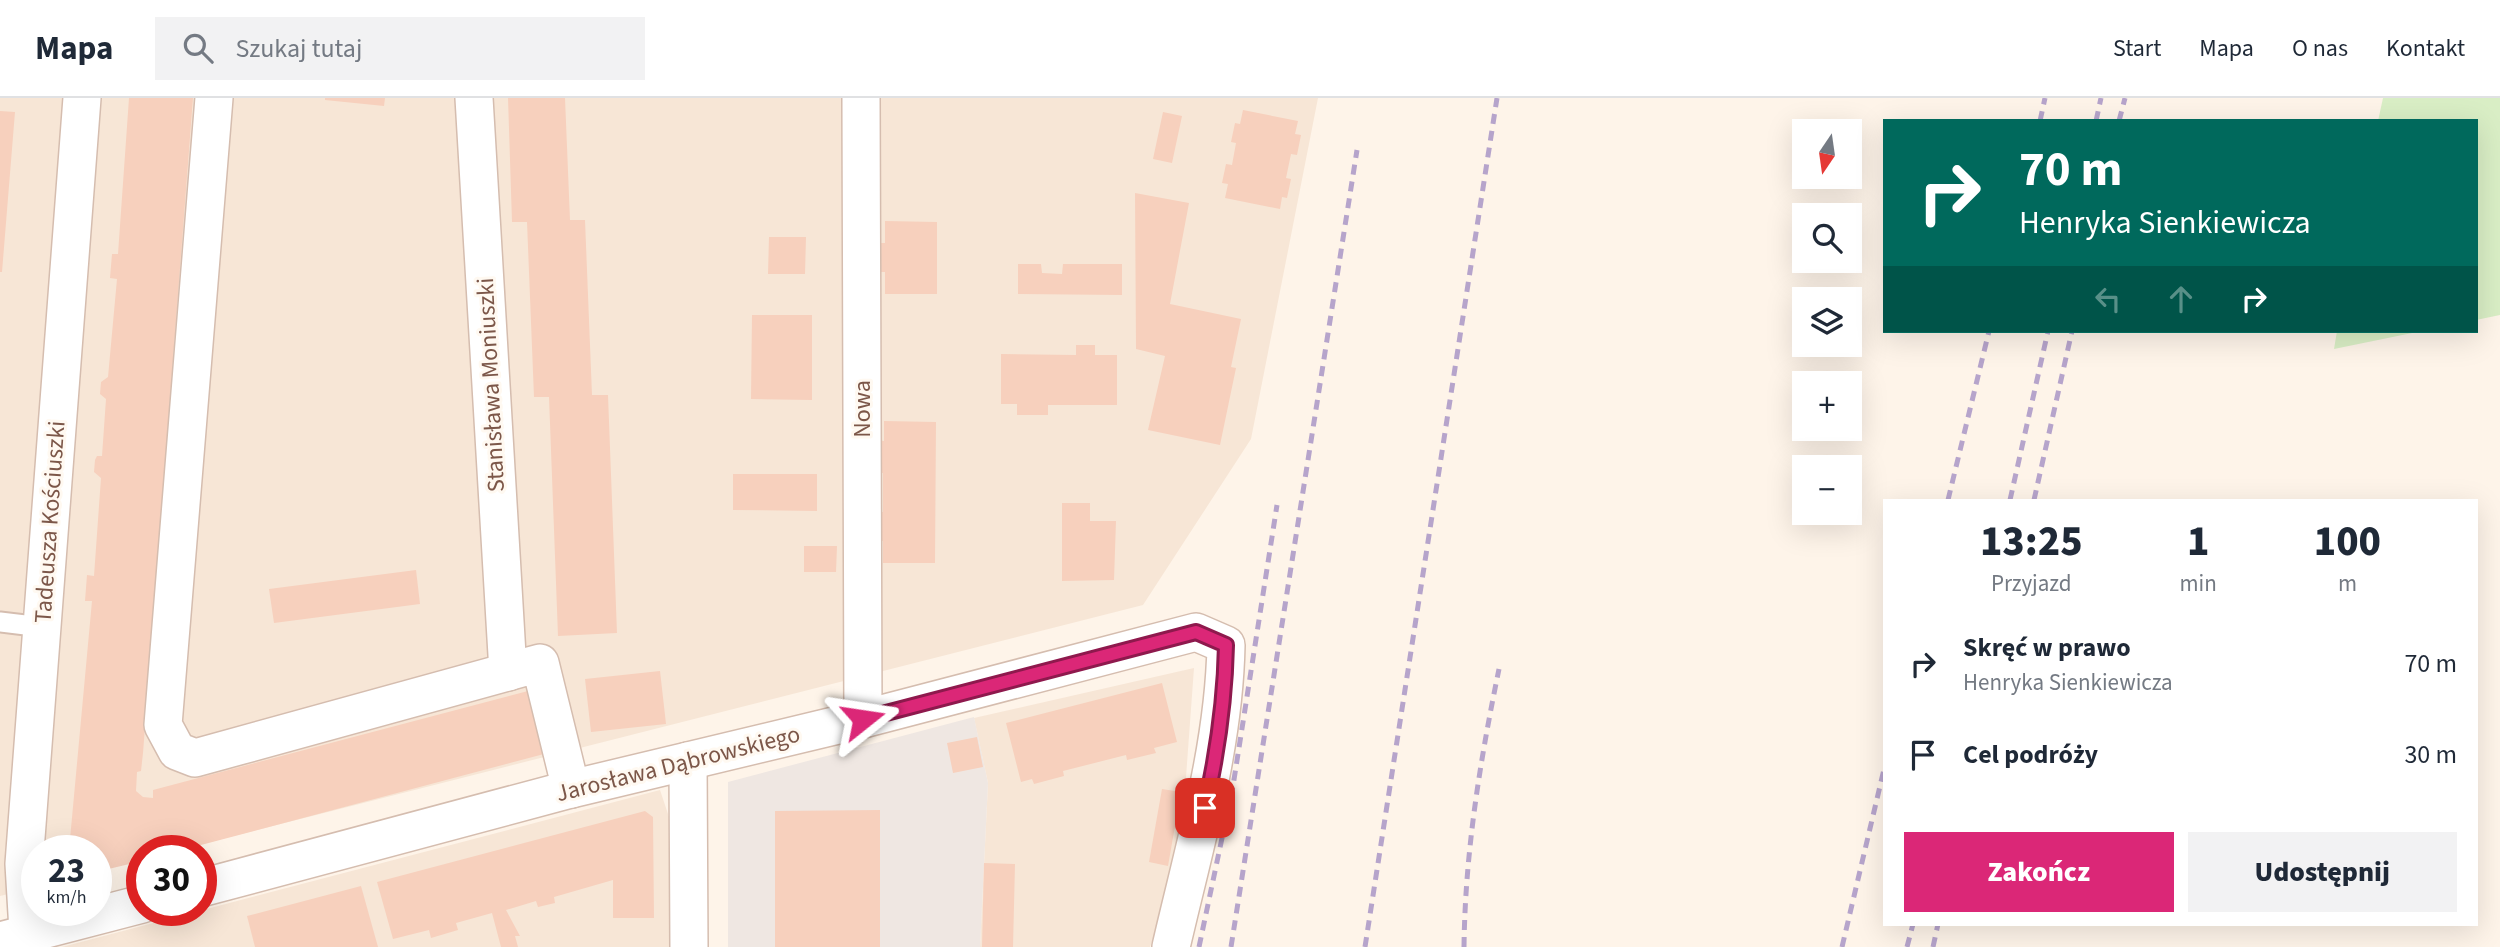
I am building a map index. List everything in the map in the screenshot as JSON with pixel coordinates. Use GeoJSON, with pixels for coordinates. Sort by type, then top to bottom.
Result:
{"type":"FeatureCollection","features":[{"type":"Feature","properties":{"kind":"street","name":"Tadeusza Kościuszki"},"geometry":{"type":"LineString","coordinates":[[19,941],[82,98]]}},
{"type":"Feature","properties":{"kind":"street"},"geometry":{"type":"LineString","coordinates":[[214,98],[163,724],[177,751],[195,758],[540,663],[571,789]]}},
{"type":"Feature","properties":{"kind":"street","name":"Stanisława Moniuszki"},"geometry":{"type":"LineString","coordinates":[[474,98],[508,672]]}},
{"type":"Feature","properties":{"kind":"street","name":"Nowa"},"geometry":{"type":"LineString","coordinates":[[861,98],[863,719]]}},
{"type":"Feature","properties":{"kind":"street","name":"Jarosława Dąbrowskiego"},"geometry":{"type":"LineString","coordinates":[[217,884],[571,789],[863,719],[1196,632],[1226,645],[1226,675],[1210,785],[1171,947]]}},
{"type":"Feature","properties":{"kind":"street"},"geometry":{"type":"LineString","coordinates":[[688,761],[689,947]]}},
{"type":"Feature","properties":{"kind":"street"},"geometry":{"type":"LineString","coordinates":[[19,941],[126,909]]}},
{"type":"Feature","properties":{"kind":"lane"},"geometry":{"type":"LineString","coordinates":[[0,622],[42,626]]}},
{"type":"Feature","properties":{"kind":"shaded area"},"geometry":{"type":"Polygon","coordinates":[[[0,98],[1318,98],[1251,439],[1143,605],[217,840],[217,835],[126,835],[126,850],[112,850],[112,835],[21,835],[21,891],[0,896],[0,98]]]}},
{"type":"Feature","properties":{"kind":"shaded area"},"geometry":{"type":"Polygon","coordinates":[[[1194,668],[1180,859],[1150,947],[980,947],[988,783],[974,718],[1194,668]]]}},
{"type":"Feature","properties":{"kind":"shaded area"},"geometry":{"type":"Polygon","coordinates":[[[974,717],[988,783],[980,947],[728,947],[728,782],[974,717]]]}},
{"type":"Feature","properties":{"kind":"shaded area"},"geometry":{"type":"Polygon","coordinates":[[[660,790],[671,823],[670,947],[62,947],[142,926],[217,926],[217,906],[660,790]]]}},
{"type":"Feature","properties":{"kind":"green space"},"geometry":{"type":"Polygon","coordinates":[[[2383,98],[2500,98],[2500,315],[2478,320],[2478,119],[2378,119],[2383,98]]]}},
{"type":"Feature","properties":{"kind":"green space"},"geometry":{"type":"Polygon","coordinates":[[[2337,333],[2412,333],[2334,349],[2337,333]]]}},
{"type":"Feature","properties":{"kind":"building"},"geometry":{"type":"Polygon","coordinates":[[[129,98],[193,98],[143,753],[141,771],[137,772],[136,791],[143,797],[153,798],[153,790],[528,691],[544,754],[217,841],[217,835],[126,835],[126,865],[112,868],[112,835],[70,835],[92,601],[85,601],[87,575],[94,576],[101,478],[94,472],[97,456],[102,456],[106,399],[100,394],[101,382],[108,377],[117,279],[110,278],[112,254],[118,254],[129,98]]]}},
{"type":"Feature","properties":{"kind":"building"},"geometry":{"type":"Polygon","coordinates":[[[325,98],[385,98],[384,106],[325,98]]]}},
{"type":"Feature","properties":{"kind":"building"},"geometry":{"type":"Polygon","coordinates":[[[508,98],[565,98],[570,220],[585,220],[592,395],[608,395],[617,633],[558,636],[549,397],[534,397],[527,222],[512,222],[508,98]]]}},
{"type":"Feature","properties":{"kind":"building"},"geometry":{"type":"Polygon","coordinates":[[[1243,110],[1298,121],[1295,134],[1301,135],[1297,155],[1291,154],[1286,178],[1291,179],[1287,198],[1282,197],[1280,209],[1225,198],[1228,184],[1222,183],[1226,164],[1232,165],[1236,143],[1231,142],[1235,123],[1240,124],[1243,110]]]}},
{"type":"Feature","properties":{"kind":"building"},"geometry":{"type":"Polygon","coordinates":[[[0,111],[15,112],[2,272],[0,272],[0,111]]]}},
{"type":"Feature","properties":{"kind":"building"},"geometry":{"type":"Polygon","coordinates":[[[1163,112],[1182,116],[1172,163],[1153,159],[1163,112]]]}},
{"type":"Feature","properties":{"kind":"building"},"geometry":{"type":"Polygon","coordinates":[[[1135,193],[1189,203],[1170,304],[1241,319],[1231,367],[1236,368],[1220,445],[1148,430],[1165,356],[1136,349],[1135,193]]]}},
{"type":"Feature","properties":{"kind":"building"},"geometry":{"type":"Polygon","coordinates":[[[885,221],[937,222],[937,294],[885,294],[885,272],[876,272],[876,243],[885,243],[885,221]]]}},
{"type":"Feature","properties":{"kind":"building"},"geometry":{"type":"Polygon","coordinates":[[[769,237],[806,237],[805,274],[768,274],[769,237]]]}},
{"type":"Feature","properties":{"kind":"building"},"geometry":{"type":"Polygon","coordinates":[[[1018,264],[1041,264],[1042,273],[1062,274],[1063,264],[1122,264],[1122,295],[1018,294],[1018,264]]]}},
{"type":"Feature","properties":{"kind":"building"},"geometry":{"type":"Polygon","coordinates":[[[752,315],[812,315],[812,400],[751,399],[752,315]]]}},
{"type":"Feature","properties":{"kind":"building"},"geometry":{"type":"Polygon","coordinates":[[[1076,345],[1095,345],[1095,355],[1117,355],[1117,405],[1048,405],[1048,415],[1017,415],[1017,404],[1001,404],[1001,354],[1076,355],[1076,345]]]}},
{"type":"Feature","properties":{"kind":"building"},"geometry":{"type":"Polygon","coordinates":[[[884,421],[936,422],[935,563],[883,563],[883,541],[874,541],[874,512],[883,512],[883,473],[875,473],[875,440],[884,441],[884,421]]]}},
{"type":"Feature","properties":{"kind":"building"},"geometry":{"type":"Polygon","coordinates":[[[733,474],[817,474],[817,511],[733,510],[733,474]]]}},
{"type":"Feature","properties":{"kind":"building"},"geometry":{"type":"Polygon","coordinates":[[[1062,503],[1090,503],[1090,521],[1116,521],[1114,580],[1062,581],[1062,503]]]}},
{"type":"Feature","properties":{"kind":"building"},"geometry":{"type":"Polygon","coordinates":[[[804,546],[837,546],[836,572],[804,572],[804,546]]]}},
{"type":"Feature","properties":{"kind":"building"},"geometry":{"type":"Polygon","coordinates":[[[416,570],[420,604],[274,623],[269,589],[416,570]]]}},
{"type":"Feature","properties":{"kind":"building"},"geometry":{"type":"Polygon","coordinates":[[[660,671],[666,724],[591,732],[585,679],[660,671]]]}},
{"type":"Feature","properties":{"kind":"building"},"geometry":{"type":"Polygon","coordinates":[[[1162,683],[1177,742],[1154,748],[1156,753],[1127,760],[1126,755],[1063,771],[1064,776],[1034,784],[1032,779],[1021,782],[1006,723],[1162,683]]]}},
{"type":"Feature","properties":{"kind":"building"},"geometry":{"type":"Polygon","coordinates":[[[977,737],[983,767],[953,773],[947,743],[977,737]]]}},
{"type":"Feature","properties":{"kind":"building"},"geometry":{"type":"Polygon","coordinates":[[[1162,789],[1181,792],[1168,866],[1149,862],[1162,789]]]}},
{"type":"Feature","properties":{"kind":"building"},"geometry":{"type":"Polygon","coordinates":[[[880,810],[880,947],[775,947],[775,811],[880,810]]]}},
{"type":"Feature","properties":{"kind":"building"},"geometry":{"type":"Polygon","coordinates":[[[645,811],[653,817],[654,918],[613,918],[613,880],[554,897],[555,903],[538,907],[536,901],[506,910],[520,936],[515,936],[518,947],[501,947],[492,913],[456,923],[458,930],[431,938],[429,930],[393,939],[377,882],[645,811]]]}},
{"type":"Feature","properties":{"kind":"building"},"geometry":{"type":"Polygon","coordinates":[[[984,863],[1015,864],[1013,947],[982,947],[984,863]]]}},
{"type":"Feature","properties":{"kind":"building"},"geometry":{"type":"Polygon","coordinates":[[[361,886],[378,947],[255,947],[247,916],[361,886]]]}},
{"type":"Feature","properties":{"kind":"railway"},"geometry":{"type":"LineString","coordinates":[[1365,947],[1497,98]]}},
{"type":"Feature","properties":{"kind":"railway"},"geometry":{"type":"LineString","coordinates":[[2040,119],[2045,98]]}},
{"type":"Feature","properties":{"kind":"railway"},"geometry":{"type":"LineString","coordinates":[[2096,119],[2101,98]]}},
{"type":"Feature","properties":{"kind":"railway"},"geometry":{"type":"LineString","coordinates":[[2120,119],[2125,98]]}},
{"type":"Feature","properties":{"kind":"railway"},"geometry":{"type":"LineString","coordinates":[[1231,947],[1357,150]]}},
{"type":"Feature","properties":{"kind":"railway"},"geometry":{"type":"LineString","coordinates":[[1948,499],[1989,333]]}},
{"type":"Feature","properties":{"kind":"railway"},"geometry":{"type":"LineString","coordinates":[[2010,499],[2048,333]]}},
{"type":"Feature","properties":{"kind":"railway"},"geometry":{"type":"LineString","coordinates":[[2034,499],[2072,333]]}},
{"type":"Feature","properties":{"kind":"railway"},"geometry":{"type":"LineString","coordinates":[[1199,947],[1233,786],[1277,505]]}},
{"type":"Feature","properties":{"kind":"railway"},"geometry":{"type":"LineString","coordinates":[[1464,947],[1467,877],[1475,807],[1499,669]]}},
{"type":"Feature","properties":{"kind":"railway"},"geometry":{"type":"LineString","coordinates":[[1842,947],[1883,773]]}},
{"type":"Feature","properties":{"kind":"railway"},"geometry":{"type":"LineString","coordinates":[[1907,947],[1912,926]]}},
{"type":"Feature","properties":{"kind":"railway"},"geometry":{"type":"LineString","coordinates":[[1933,947],[1938,926]]}},
{"type":"Feature","properties":{"kind":"route"},"geometry":{"type":"LineString","coordinates":[[863,719],[1196,632],[1226,645],[1226,675],[1205,808]]}}]}
